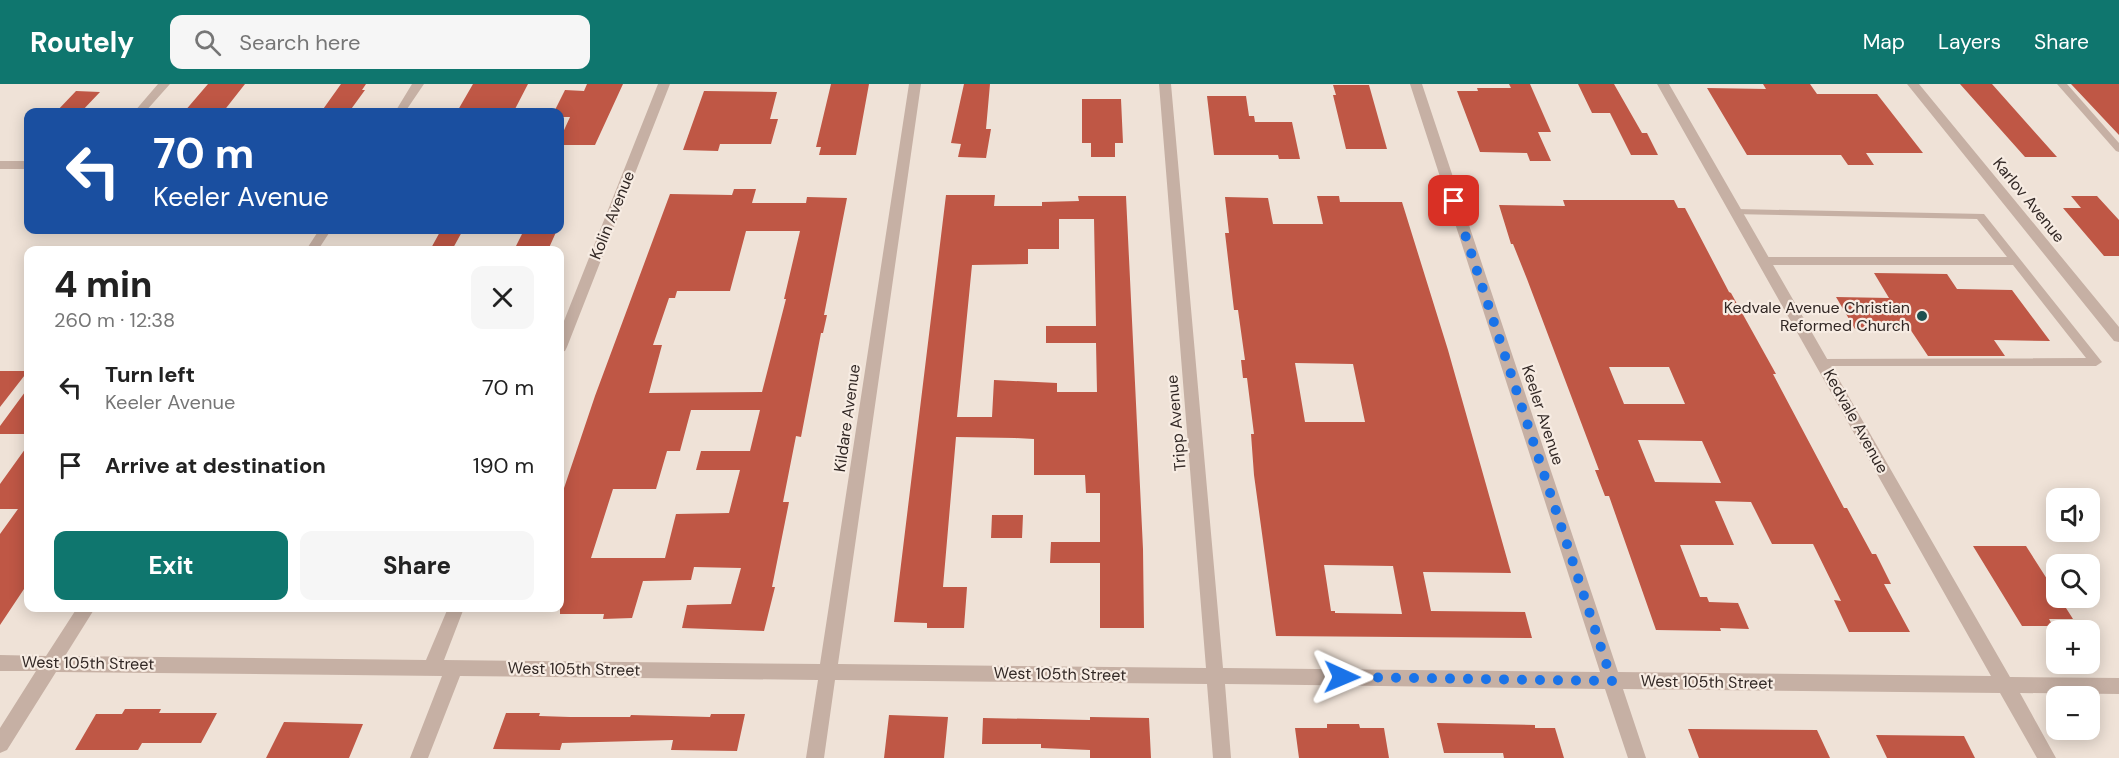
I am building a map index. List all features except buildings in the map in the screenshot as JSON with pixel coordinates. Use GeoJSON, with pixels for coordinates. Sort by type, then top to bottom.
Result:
{"type":"FeatureCollection","features":[{"type":"Feature","properties":{"kind":"street"},"geometry":{"type":"LineString","coordinates":[[143,108],[164,84]]}},
{"type":"Feature","properties":{"kind":"street"},"geometry":{"type":"LineString","coordinates":[[403,108],[418,84]]}},
{"type":"Feature","properties":{"kind":"street","name":"Kolin Avenue"},"geometry":{"type":"LineString","coordinates":[[564,337],[664,84]]}},
{"type":"Feature","properties":{"kind":"street","name":"Kildare Avenue"},"geometry":{"type":"LineString","coordinates":[[815,758],[915,84]]}},
{"type":"Feature","properties":{"kind":"street","name":"Tripp Avenue"},"geometry":{"type":"LineString","coordinates":[[1165,84],[1222,758]]}},
{"type":"Feature","properties":{"kind":"street","name":"Keeler Avenue"},"geometry":{"type":"LineString","coordinates":[[1416,84],[1637,758]]}},
{"type":"Feature","properties":{"kind":"street","name":"Kedvale Avenue"},"geometry":{"type":"LineString","coordinates":[[1663,84],[2047,758]]}},
{"type":"Feature","properties":{"kind":"street","name":"Karlov Avenue"},"geometry":{"type":"LineString","coordinates":[[1913,84],[2119,337]]}},
{"type":"Feature","properties":{"kind":"street"},"geometry":{"type":"LineString","coordinates":[[0,165],[24,165]]}},
{"type":"Feature","properties":{"kind":"street"},"geometry":{"type":"LineString","coordinates":[[0,744],[83,612]]}},
{"type":"Feature","properties":{"kind":"street"},"geometry":{"type":"LineString","coordinates":[[432,667],[454,612]]}},
{"type":"Feature","properties":{"kind":"street","name":"West 105th Street"},"geometry":{"type":"LineString","coordinates":[[0,663],[2119,687]]}},
{"type":"Feature","properties":{"kind":"street"},"geometry":{"type":"LineString","coordinates":[[419,758],[454,668]]}},
{"type":"Feature","properties":{"kind":"lane"},"geometry":{"type":"LineString","coordinates":[[2062,84],[2119,149]]}},
{"type":"Feature","properties":{"kind":"lane"},"geometry":{"type":"LineString","coordinates":[[1736,212],[1980,216],[2096,362],[1823,363]]}},
{"type":"Feature","properties":{"kind":"lane"},"geometry":{"type":"LineString","coordinates":[[1764,261],[2016,261]]}},
{"type":"Feature","properties":{"kind":"place","name":"Kedvale Avenue Christian Reformed Church"},"geometry":{"type":"Point","coordinates":[1922,316]}},
{"type":"Feature","properties":{"kind":"route"},"geometry":{"type":"LineString","coordinates":[[1342,677],[1612,681],[1454,201]]}}]}
